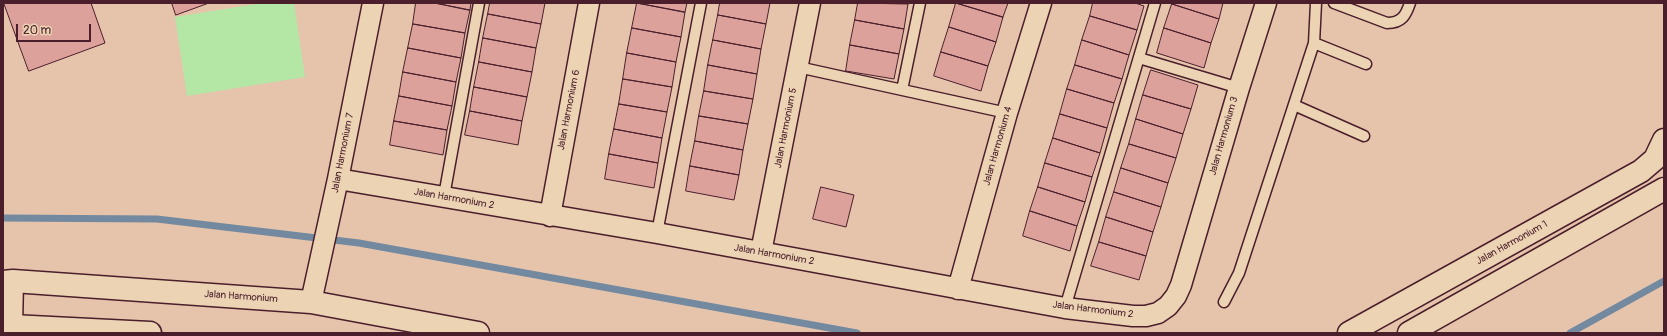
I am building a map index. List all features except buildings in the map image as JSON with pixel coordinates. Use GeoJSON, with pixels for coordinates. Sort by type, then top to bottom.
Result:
{"type":"FeatureCollection","features":[{"type":"Feature","properties":{"kind":"main road","name":"Jalan Harmonium 1"},"geometry":{"type":"LineString","coordinates":[[1349,333],[1641,171],[1655,159],[1664,140]]}},
{"type":"Feature","properties":{"kind":"main road"},"geometry":{"type":"LineString","coordinates":[[1409,333],[1664,189]]}},
{"type":"Feature","properties":{"kind":"main road","name":"Jalan Harmonium"},"geometry":{"type":"LineString","coordinates":[[8,281],[311,302],[478,333]]}},
{"type":"Feature","properties":{"kind":"main road"},"geometry":{"type":"LineString","coordinates":[[10,329],[150,333]]}},
{"type":"Feature","properties":{"kind":"street","name":"Jalan Harmonium 7"},"geometry":{"type":"LineString","coordinates":[[311,302],[338,179],[373,3]]}},
{"type":"Feature","properties":{"kind":"street","name":"Jalan Harmonium 6"},"geometry":{"type":"LineString","coordinates":[[550,216],[589,3]]}},
{"type":"Feature","properties":{"kind":"street","name":"Jalan Harmonium 5"},"geometry":{"type":"LineString","coordinates":[[761,252],[810,3]]}},
{"type":"Feature","properties":{"kind":"street","name":"Jalan Harmonium 4"},"geometry":{"type":"LineString","coordinates":[[958,289],[1040,3]]}},
{"type":"Feature","properties":{"kind":"street","name":"Jalan Harmonium 3"},"geometry":{"type":"LineString","coordinates":[[1185,270],[1266,3]]}},
{"type":"Feature","properties":{"kind":"street","name":"Jalan Harmonium 2"},"geometry":{"type":"LineString","coordinates":[[338,179],[444,196],[550,216],[761,252],[1065,308],[1133,316],[1146,316],[1158,312],[1168,306],[1176,296],[1185,270]]}},
{"type":"Feature","properties":{"kind":"street"},"geometry":{"type":"LineString","coordinates":[[8,281],[10,329]]}},
{"type":"Feature","properties":{"kind":"lane"},"geometry":{"type":"LineString","coordinates":[[444,196],[479,3]]}},
{"type":"Feature","properties":{"kind":"lane"},"geometry":{"type":"LineString","coordinates":[[657,234],[701,3]]}},
{"type":"Feature","properties":{"kind":"lane"},"geometry":{"type":"LineString","coordinates":[[902,90],[920,3]]}},
{"type":"Feature","properties":{"kind":"lane"},"geometry":{"type":"LineString","coordinates":[[1065,308],[1155,3]]}},
{"type":"Feature","properties":{"kind":"lane"},"geometry":{"type":"LineString","coordinates":[[1224,302],[1239,273],[1314,43],[1316,3]]}},
{"type":"Feature","properties":{"kind":"lane"},"geometry":{"type":"LineString","coordinates":[[1334,3],[1388,23],[1396,23],[1402,19],[1410,3]]}},
{"type":"Feature","properties":{"kind":"lane"},"geometry":{"type":"LineString","coordinates":[[1314,43],[1366,64]]}},
{"type":"Feature","properties":{"kind":"lane"},"geometry":{"type":"LineString","coordinates":[[1139,58],[1239,88]]}},
{"type":"Feature","properties":{"kind":"lane"},"geometry":{"type":"LineString","coordinates":[[798,67],[1008,113]]}},
{"type":"Feature","properties":{"kind":"lane"},"geometry":{"type":"LineString","coordinates":[[1294,105],[1364,136]]}},
{"type":"Feature","properties":{"kind":"green space"},"geometry":{"type":"Polygon","coordinates":[[[262,3],[294,3],[305,77],[187,96],[175,17],[262,3]]]}},
{"type":"Feature","properties":{"kind":"waterway"},"geometry":{"type":"LineString","coordinates":[[3,218],[157,219],[359,243],[857,333]]}},
{"type":"Feature","properties":{"kind":"waterway"},"geometry":{"type":"LineString","coordinates":[[1570,333],[1664,281]]}}]}
